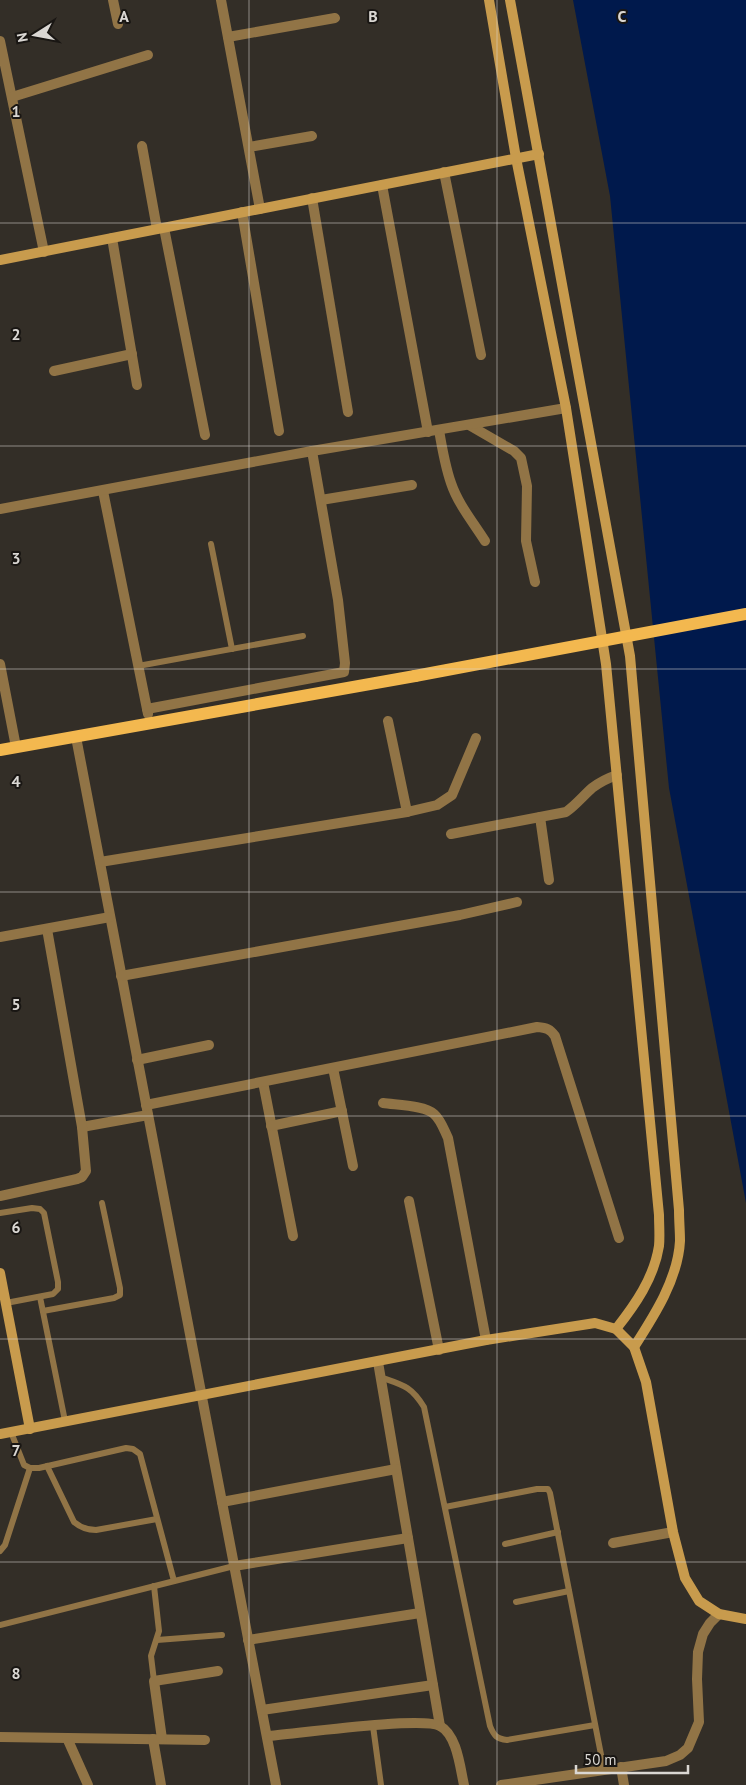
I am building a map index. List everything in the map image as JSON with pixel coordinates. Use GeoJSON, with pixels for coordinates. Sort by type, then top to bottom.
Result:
{"type":"FeatureCollection","features":[{"type":"Feature","properties":{"kind":"main road"},"geometry":{"type":"LineString","coordinates":[[0,750],[415,676],[746,614]]}},
{"type":"Feature","properties":{"kind":"street"},"geometry":{"type":"LineString","coordinates":[[113,0],[118,24]]}},
{"type":"Feature","properties":{"kind":"street"},"geometry":{"type":"LineString","coordinates":[[221,0],[260,209]]}},
{"type":"Feature","properties":{"kind":"street"},"geometry":{"type":"LineString","coordinates":[[490,0],[516,158],[566,408],[606,664],[658,1205],[659,1244],[655,1265],[632,1310],[616,1330]]}},
{"type":"Feature","properties":{"kind":"street"},"geometry":{"type":"LineString","coordinates":[[510,0],[630,656],[679,1210],[680,1242],[675,1267],[652,1320],[634,1347]]}},
{"type":"Feature","properties":{"kind":"street"},"geometry":{"type":"LineString","coordinates":[[228,37],[335,18]]}},
{"type":"Feature","properties":{"kind":"street"},"geometry":{"type":"LineString","coordinates":[[0,41],[44,252]]}},
{"type":"Feature","properties":{"kind":"street"},"geometry":{"type":"LineString","coordinates":[[12,97],[148,55]]}},
{"type":"Feature","properties":{"kind":"street"},"geometry":{"type":"LineString","coordinates":[[249,147],[312,136]]}},
{"type":"Feature","properties":{"kind":"street"},"geometry":{"type":"LineString","coordinates":[[142,146],[205,435]]}},
{"type":"Feature","properties":{"kind":"street"},"geometry":{"type":"LineString","coordinates":[[0,260],[538,154]]}},
{"type":"Feature","properties":{"kind":"street"},"geometry":{"type":"LineString","coordinates":[[444,172],[481,355]]}},
{"type":"Feature","properties":{"kind":"street"},"geometry":{"type":"LineString","coordinates":[[382,185],[428,432]]}},
{"type":"Feature","properties":{"kind":"street"},"geometry":{"type":"LineString","coordinates":[[312,198],[348,412]]}},
{"type":"Feature","properties":{"kind":"street"},"geometry":{"type":"LineString","coordinates":[[242,212],[279,430]]}},
{"type":"Feature","properties":{"kind":"street"},"geometry":{"type":"LineString","coordinates":[[112,238],[137,384]]}},
{"type":"Feature","properties":{"kind":"street"},"geometry":{"type":"LineString","coordinates":[[54,371],[132,354]]}},
{"type":"Feature","properties":{"kind":"street"},"geometry":{"type":"LineString","coordinates":[[0,509],[566,408]]}},
{"type":"Feature","properties":{"kind":"street"},"geometry":{"type":"LineString","coordinates":[[469,425],[514,451],[521,458],[527,486],[526,541],[535,582]]}},
{"type":"Feature","properties":{"kind":"street"},"geometry":{"type":"LineString","coordinates":[[438,430],[452,485],[485,541]]}},
{"type":"Feature","properties":{"kind":"street"},"geometry":{"type":"LineString","coordinates":[[147,709],[344,672],[346,663],[338,600],[312,452]]}},
{"type":"Feature","properties":{"kind":"street"},"geometry":{"type":"LineString","coordinates":[[321,500],[412,485]]}},
{"type":"Feature","properties":{"kind":"street"},"geometry":{"type":"LineString","coordinates":[[103,491],[150,722]]}},
{"type":"Feature","properties":{"kind":"street"},"geometry":{"type":"LineString","coordinates":[[0,664],[16,747]]}},
{"type":"Feature","properties":{"kind":"street"},"geometry":{"type":"LineString","coordinates":[[388,721],[407,812]]}},
{"type":"Feature","properties":{"kind":"street"},"geometry":{"type":"LineString","coordinates":[[76,737],[276,1785]]}},
{"type":"Feature","properties":{"kind":"street"},"geometry":{"type":"LineString","coordinates":[[100,862],[407,812],[437,805],[452,796],[476,738]]}},
{"type":"Feature","properties":{"kind":"street"},"geometry":{"type":"LineString","coordinates":[[452,834],[566,812],[575,806],[591,789],[604,780],[617,775]]}},
{"type":"Feature","properties":{"kind":"street"},"geometry":{"type":"LineString","coordinates":[[540,817],[549,880]]}},
{"type":"Feature","properties":{"kind":"street"},"geometry":{"type":"LineString","coordinates":[[121,976],[460,915],[517,902]]}},
{"type":"Feature","properties":{"kind":"street"},"geometry":{"type":"LineString","coordinates":[[0,937],[110,917]]}},
{"type":"Feature","properties":{"kind":"street"},"geometry":{"type":"LineString","coordinates":[[0,1196],[82,1177],[86,1171],[82,1128],[47,928]]}},
{"type":"Feature","properties":{"kind":"street"},"geometry":{"type":"LineString","coordinates":[[82,1128],[263,1082],[538,1028],[551,1030],[558,1046],[619,1238]]}},
{"type":"Feature","properties":{"kind":"street"},"geometry":{"type":"LineString","coordinates":[[137,1060],[209,1045]]}},
{"type":"Feature","properties":{"kind":"street"},"geometry":{"type":"LineString","coordinates":[[334,1068],[354,1166]]}},
{"type":"Feature","properties":{"kind":"street"},"geometry":{"type":"LineString","coordinates":[[263,1082],[293,1236]]}},
{"type":"Feature","properties":{"kind":"street"},"geometry":{"type":"LineString","coordinates":[[384,1103],[433,1112],[441,1122],[448,1138],[486,1340]]}},
{"type":"Feature","properties":{"kind":"street"},"geometry":{"type":"LineString","coordinates":[[272,1126],[342,1111]]}},
{"type":"Feature","properties":{"kind":"street"},"geometry":{"type":"LineString","coordinates":[[409,1201],[439,1350]]}},
{"type":"Feature","properties":{"kind":"street"},"geometry":{"type":"LineString","coordinates":[[0,1275],[30,1429]]}},
{"type":"Feature","properties":{"kind":"street"},"geometry":{"type":"LineString","coordinates":[[0,1434],[486,1340],[595,1323],[616,1330],[634,1347],[646,1382],[674,1532],[685,1578],[699,1600],[719,1614],[746,1619]]}},
{"type":"Feature","properties":{"kind":"street"},"geometry":{"type":"LineString","coordinates":[[378,1362],[440,1726],[452,1739],[458,1754],[464,1785]]}},
{"type":"Feature","properties":{"kind":"street"},"geometry":{"type":"LineString","coordinates":[[222,1502],[396,1470]]}},
{"type":"Feature","properties":{"kind":"street"},"geometry":{"type":"LineString","coordinates":[[613,1543],[674,1532]]}},
{"type":"Feature","properties":{"kind":"street"},"geometry":{"type":"LineString","coordinates":[[234,1566],[408,1538]]}},
{"type":"Feature","properties":{"kind":"street"},"geometry":{"type":"LineString","coordinates":[[248,1640],[420,1613]]}},
{"type":"Feature","properties":{"kind":"street"},"geometry":{"type":"LineString","coordinates":[[501,1785],[572,1780],[604,1770],[666,1761],[680,1755],[688,1748],[699,1722],[698,1652],[703,1634],[719,1614]]}},
{"type":"Feature","properties":{"kind":"street"},"geometry":{"type":"LineString","coordinates":[[161,1785],[154,1681],[218,1671]]}},
{"type":"Feature","properties":{"kind":"street"},"geometry":{"type":"LineString","coordinates":[[262,1710],[433,1685]]}},
{"type":"Feature","properties":{"kind":"street"},"geometry":{"type":"LineString","coordinates":[[267,1736],[422,1723],[440,1726]]}},
{"type":"Feature","properties":{"kind":"street"},"geometry":{"type":"LineString","coordinates":[[0,1737],[205,1740]]}},
{"type":"Feature","properties":{"kind":"street"},"geometry":{"type":"LineString","coordinates":[[67,1738],[88,1785]]}},
{"type":"Feature","properties":{"kind":"street"},"geometry":{"type":"LineString","coordinates":[[621,1767],[624,1785]]}},
{"type":"Feature","properties":{"kind":"lane"},"geometry":{"type":"LineString","coordinates":[[211,544],[232,649]]}},
{"type":"Feature","properties":{"kind":"lane"},"geometry":{"type":"LineString","coordinates":[[138,666],[303,636]]}},
{"type":"Feature","properties":{"kind":"lane"},"geometry":{"type":"LineString","coordinates":[[43,1311],[114,1298],[120,1295],[102,1203]]}},
{"type":"Feature","properties":{"kind":"lane"},"geometry":{"type":"LineString","coordinates":[[0,1213],[32,1208],[40,1208],[44,1213],[58,1289],[53,1294],[6,1303]]}},
{"type":"Feature","properties":{"kind":"lane"},"geometry":{"type":"LineString","coordinates":[[40,1297],[66,1422]]}},
{"type":"Feature","properties":{"kind":"lane"},"geometry":{"type":"LineString","coordinates":[[380,1377],[408,1387],[418,1397],[424,1407],[493,1735],[498,1740],[507,1740],[595,1725]]}},
{"type":"Feature","properties":{"kind":"lane"},"geometry":{"type":"LineString","coordinates":[[11,1432],[24,1465],[30,1468],[47,1466],[126,1448],[134,1449],[140,1454],[174,1581]]}},
{"type":"Feature","properties":{"kind":"lane"},"geometry":{"type":"LineString","coordinates":[[47,1466],[74,1522],[81,1528],[96,1530],[157,1519]]}},
{"type":"Feature","properties":{"kind":"lane"},"geometry":{"type":"LineString","coordinates":[[0,1551],[5,1545],[30,1468]]}},
{"type":"Feature","properties":{"kind":"lane"},"geometry":{"type":"LineString","coordinates":[[445,1507],[543,1488],[548,1489],[604,1770]]}},
{"type":"Feature","properties":{"kind":"lane"},"geometry":{"type":"LineString","coordinates":[[505,1544],[558,1532]]}},
{"type":"Feature","properties":{"kind":"lane"},"geometry":{"type":"LineString","coordinates":[[0,1625],[234,1566]]}},
{"type":"Feature","properties":{"kind":"lane"},"geometry":{"type":"LineString","coordinates":[[154,1586],[159,1631],[158,1640],[151,1656],[154,1681]]}},
{"type":"Feature","properties":{"kind":"lane"},"geometry":{"type":"LineString","coordinates":[[516,1602],[569,1591]]}},
{"type":"Feature","properties":{"kind":"lane"},"geometry":{"type":"LineString","coordinates":[[158,1640],[222,1635]]}},
{"type":"Feature","properties":{"kind":"lane"},"geometry":{"type":"LineString","coordinates":[[373,1726],[381,1785]]}},
{"type":"Feature","properties":{"kind":"water"},"geometry":{"type":"Polygon","coordinates":[[[573,0],[746,0],[746,1203],[669,788],[610,196],[573,0]]]}}]}
